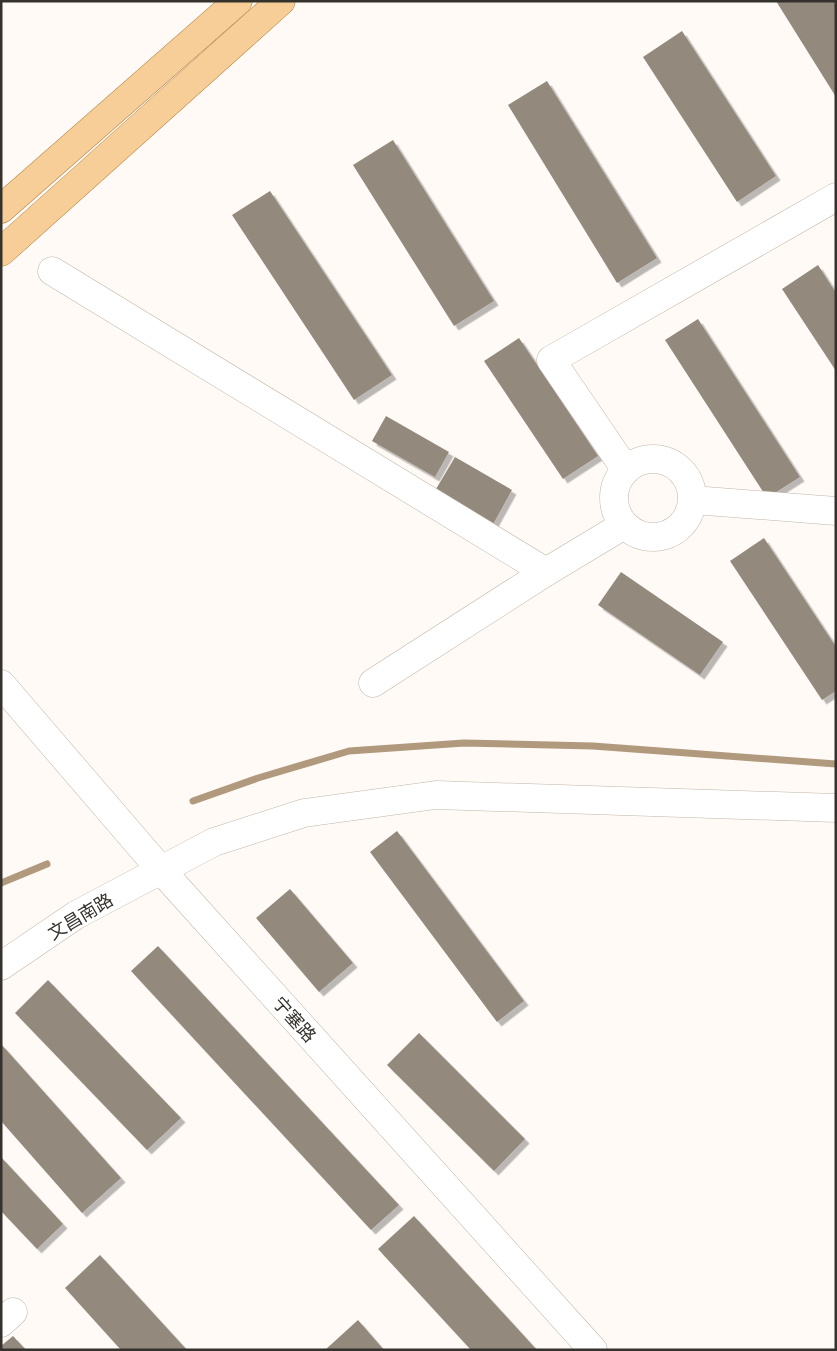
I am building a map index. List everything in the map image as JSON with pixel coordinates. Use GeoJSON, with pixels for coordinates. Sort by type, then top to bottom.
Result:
{"type":"FeatureCollection","features":[{"type":"Feature","properties":{"kind":"main road"},"geometry":{"type":"LineString","coordinates":[[1,209],[238,1]]}},
{"type":"Feature","properties":{"kind":"main road"},"geometry":{"type":"LineString","coordinates":[[1,252],[281,1]]}},
{"type":"Feature","properties":{"kind":"street"},"geometry":{"type":"LineString","coordinates":[[626,470],[552,360],[836,198]]}},
{"type":"Feature","properties":{"kind":"street"},"geometry":{"type":"LineString","coordinates":[[52,271],[546,572]]}},
{"type":"Feature","properties":{"kind":"street"},"geometry":{"type":"LineString","coordinates":[[654,459],[668,462],[682,471],[690,484],[692,500],[689,516],[679,528],[666,536],[651,538],[636,534],[624,525],[616,512],[614,497],[617,482],[626,470],[639,462],[654,459]]}},
{"type":"Feature","properties":{"kind":"street"},"geometry":{"type":"LineString","coordinates":[[692,500],[836,511]]}},
{"type":"Feature","properties":{"kind":"street"},"geometry":{"type":"LineString","coordinates":[[373,683],[546,572],[624,525]]}},
{"type":"Feature","properties":{"kind":"street","name":"宁塞路"},"geometry":{"type":"LineString","coordinates":[[1,684],[161,870],[593,1350]]}},
{"type":"Feature","properties":{"kind":"street","name":"文昌南路"},"geometry":{"type":"LineString","coordinates":[[1,966],[76,915],[214,842],[304,813],[436,795],[836,808]]}},
{"type":"Feature","properties":{"kind":"building"},"geometry":{"type":"Polygon","coordinates":[[[776,1],[836,1],[836,97],[776,1]]]}},
{"type":"Feature","properties":{"kind":"building"},"geometry":{"type":"Polygon","coordinates":[[[682,31],[776,176],[737,202],[643,57],[682,31]]]}},
{"type":"Feature","properties":{"kind":"building"},"geometry":{"type":"Polygon","coordinates":[[[547,81],[657,258],[617,283],[508,105],[547,81]]]}},
{"type":"Feature","properties":{"kind":"building"},"geometry":{"type":"Polygon","coordinates":[[[393,140],[494,301],[454,326],[353,165],[393,140]]]}},
{"type":"Feature","properties":{"kind":"building"},"geometry":{"type":"Polygon","coordinates":[[[270,191],[392,375],[354,400],[232,215],[270,191]]]}},
{"type":"Feature","properties":{"kind":"building"},"geometry":{"type":"Polygon","coordinates":[[[818,265],[836,293],[836,371],[782,289],[818,265]]]}},
{"type":"Feature","properties":{"kind":"building"},"geometry":{"type":"Polygon","coordinates":[[[698,319],[800,477],[767,498],[665,340],[698,319]]]}},
{"type":"Feature","properties":{"kind":"building"},"geometry":{"type":"Polygon","coordinates":[[[519,338],[598,456],[563,479],[484,361],[519,338]]]}},
{"type":"Feature","properties":{"kind":"building"},"geometry":{"type":"Polygon","coordinates":[[[386,416],[449,452],[435,477],[372,441],[386,416]]]}},
{"type":"Feature","properties":{"kind":"building"},"geometry":{"type":"Polygon","coordinates":[[[455,457],[512,490],[491,528],[433,494],[455,457]]]}},
{"type":"Feature","properties":{"kind":"building"},"geometry":{"type":"Polygon","coordinates":[[[764,538],[836,647],[836,691],[822,700],[730,561],[764,538]]]}},
{"type":"Feature","properties":{"kind":"building"},"geometry":{"type":"Polygon","coordinates":[[[621,572],[723,642],[700,675],[598,605],[621,572]]]}},
{"type":"Feature","properties":{"kind":"building"},"geometry":{"type":"Polygon","coordinates":[[[397,831],[524,1001],[497,1022],[370,852],[397,831]]]}},
{"type":"Feature","properties":{"kind":"building"},"geometry":{"type":"Polygon","coordinates":[[[290,889],[353,963],[319,992],[256,918],[290,889]]]}},
{"type":"Feature","properties":{"kind":"building"},"geometry":{"type":"Polygon","coordinates":[[[158,946],[399,1205],[371,1230],[131,971],[158,946]]]}},
{"type":"Feature","properties":{"kind":"building"},"geometry":{"type":"Polygon","coordinates":[[[48,980],[181,1118],[147,1150],[15,1013],[48,980]]]}},
{"type":"Feature","properties":{"kind":"building"},"geometry":{"type":"Polygon","coordinates":[[[419,1033],[525,1139],[494,1171],[387,1065],[419,1033]]]}},
{"type":"Feature","properties":{"kind":"building"},"geometry":{"type":"Polygon","coordinates":[[[1,1044],[121,1178],[82,1213],[1,1121],[1,1044]]]}},
{"type":"Feature","properties":{"kind":"building"},"geometry":{"type":"Polygon","coordinates":[[[1,1157],[63,1224],[37,1249],[1,1211],[1,1157]]]}},
{"type":"Feature","properties":{"kind":"building"},"geometry":{"type":"Polygon","coordinates":[[[414,1216],[537,1350],[471,1350],[378,1249],[414,1216]]]}},
{"type":"Feature","properties":{"kind":"building"},"geometry":{"type":"Polygon","coordinates":[[[100,1255],[187,1350],[121,1350],[65,1288],[100,1255]]]}},
{"type":"Feature","properties":{"kind":"building"},"geometry":{"type":"Polygon","coordinates":[[[358,1320],[384,1350],[325,1350],[358,1320]]]}},
{"type":"Feature","properties":{"kind":"building"},"geometry":{"type":"Polygon","coordinates":[[[13,1336],[26,1350],[1,1350],[1,1346],[13,1336]]]}},
{"type":"Feature","properties":{"kind":"waterway"},"geometry":{"type":"LineString","coordinates":[[193,801],[258,778],[349,751],[464,743],[593,746],[836,764]]}},
{"type":"Feature","properties":{"kind":"waterway"},"geometry":{"type":"LineString","coordinates":[[1,883],[47,864]]}}]}
